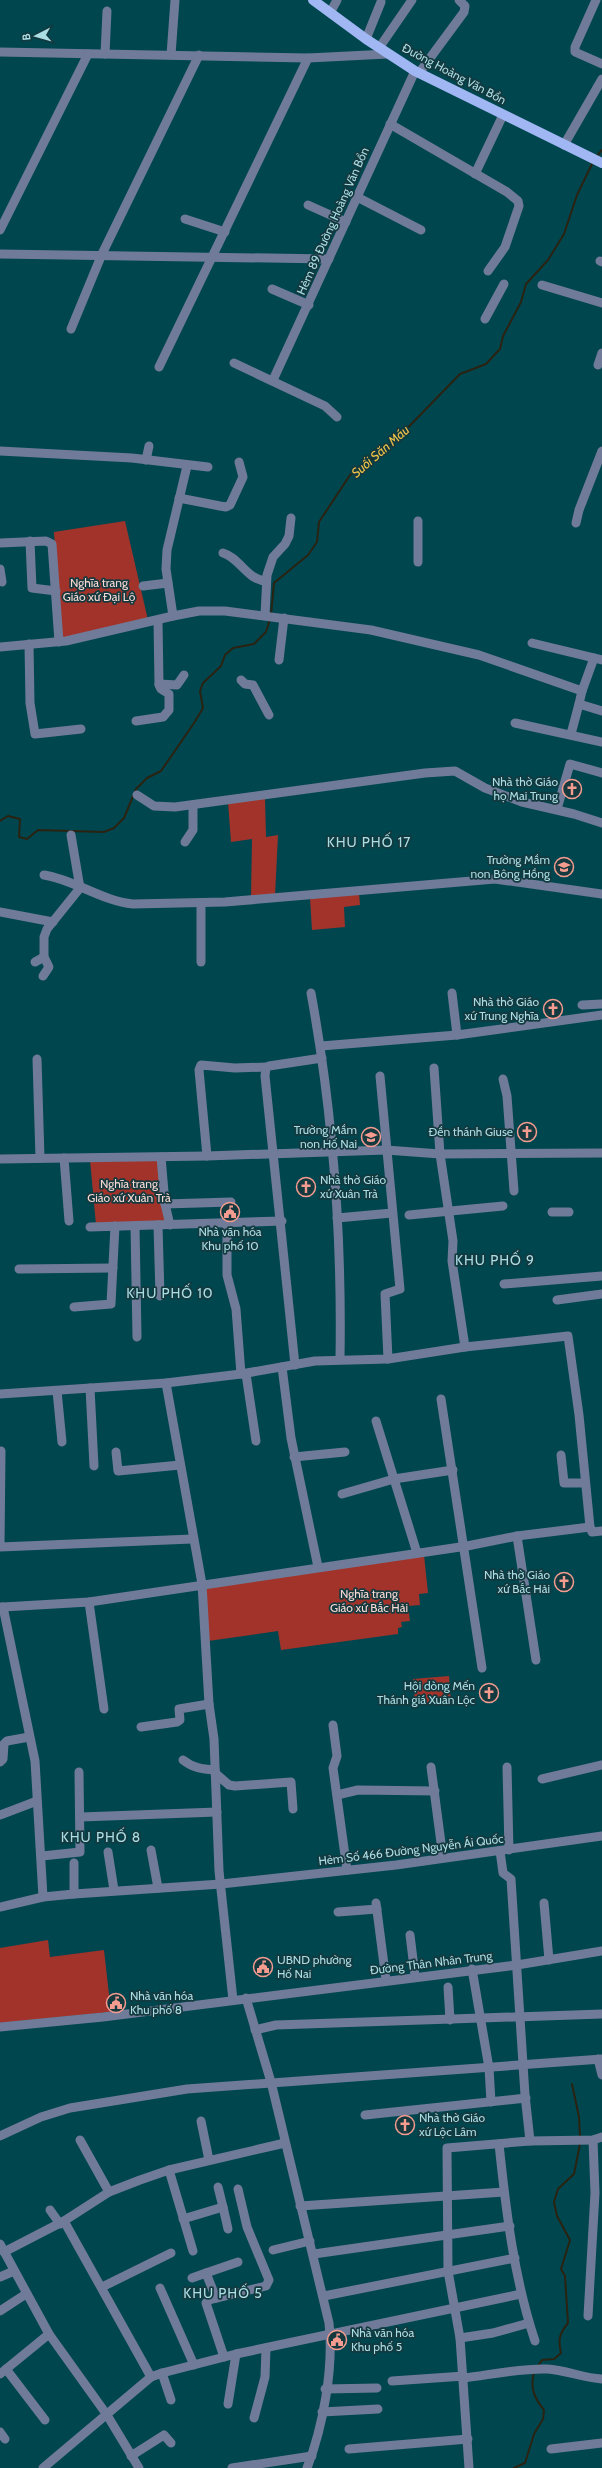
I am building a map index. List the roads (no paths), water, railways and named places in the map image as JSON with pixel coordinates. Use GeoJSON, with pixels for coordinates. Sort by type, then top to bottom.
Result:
{"type":"FeatureCollection","features":[{"type":"Feature","properties":{"kind":"main road","name":"Đường Hoàng Văn Bổn"},"geometry":{"type":"LineString","coordinates":[[315,0],[330,13],[378,48],[417,72],[597,160]]}},
{"type":"Feature","properties":{"kind":"street"},"geometry":{"type":"LineString","coordinates":[[171,55],[175,0]]}},
{"type":"Feature","properties":{"kind":"street"},"geometry":{"type":"LineString","coordinates":[[330,13],[337,0]]}},
{"type":"Feature","properties":{"kind":"street"},"geometry":{"type":"LineString","coordinates":[[378,48],[412,0]]}},
{"type":"Feature","properties":{"kind":"street","name":"Hẻm 89 Đường Hoàng Văn Bổn"},"geometry":{"type":"LineString","coordinates":[[273,380],[309,305],[390,124],[417,72],[464,12],[465,6],[459,0]]}},
{"type":"Feature","properties":{"kind":"street"},"geometry":{"type":"LineString","coordinates":[[596,0],[575,47],[575,52],[602,64]]}},
{"type":"Feature","properties":{"kind":"street"},"geometry":{"type":"LineString","coordinates":[[366,39],[381,2]]}},
{"type":"Feature","properties":{"kind":"street"},"geometry":{"type":"LineString","coordinates":[[105,54],[107,11]]}},
{"type":"Feature","properties":{"kind":"street"},"geometry":{"type":"LineString","coordinates":[[0,52],[308,58],[388,54]]}},
{"type":"Feature","properties":{"kind":"street"},"geometry":{"type":"LineString","coordinates":[[0,230],[88,54]]}},
{"type":"Feature","properties":{"kind":"street"},"geometry":{"type":"LineString","coordinates":[[71,328],[102,254],[199,55]]}},
{"type":"Feature","properties":{"kind":"street"},"geometry":{"type":"LineString","coordinates":[[159,367],[308,58]]}},
{"type":"Feature","properties":{"kind":"street"},"geometry":{"type":"LineString","coordinates":[[564,145],[602,79]]}},
{"type":"Feature","properties":{"kind":"street"},"geometry":{"type":"LineString","coordinates":[[475,174],[503,115]]}},
{"type":"Feature","properties":{"kind":"street"},"geometry":{"type":"LineString","coordinates":[[390,124],[518,201],[519,206],[505,247],[488,271]]}},
{"type":"Feature","properties":{"kind":"street"},"geometry":{"type":"LineString","coordinates":[[357,197],[421,230]]}},
{"type":"Feature","properties":{"kind":"street"},"geometry":{"type":"LineString","coordinates":[[308,205],[346,222]]}},
{"type":"Feature","properties":{"kind":"street"},"geometry":{"type":"LineString","coordinates":[[185,219],[225,232]]}},
{"type":"Feature","properties":{"kind":"street"},"geometry":{"type":"LineString","coordinates":[[0,254],[102,254],[212,258],[329,259]]}},
{"type":"Feature","properties":{"kind":"street"},"geometry":{"type":"LineString","coordinates":[[485,319],[504,284]]}},
{"type":"Feature","properties":{"kind":"street"},"geometry":{"type":"LineString","coordinates":[[542,285],[602,303]]}},
{"type":"Feature","properties":{"kind":"street"},"geometry":{"type":"LineString","coordinates":[[272,289],[309,305]]}},
{"type":"Feature","properties":{"kind":"street"},"geometry":{"type":"LineString","coordinates":[[598,365],[602,352]]}},
{"type":"Feature","properties":{"kind":"street"},"geometry":{"type":"LineString","coordinates":[[234,363],[273,380],[288,390],[325,406],[337,417]]}},
{"type":"Feature","properties":{"kind":"street"},"geometry":{"type":"LineString","coordinates":[[146,460],[149,446]]}},
{"type":"Feature","properties":{"kind":"street"},"geometry":{"type":"LineString","coordinates":[[0,451],[146,460],[208,468]]}},
{"type":"Feature","properties":{"kind":"street"},"geometry":{"type":"LineString","coordinates":[[576,523],[579,510],[602,451]]}},
{"type":"Feature","properties":{"kind":"street"},"geometry":{"type":"LineString","coordinates":[[179,498],[220,506],[230,505],[243,477],[239,462]]}},
{"type":"Feature","properties":{"kind":"street"},"geometry":{"type":"LineString","coordinates":[[173,616],[168,583],[167,550],[187,466]]}},
{"type":"Feature","properties":{"kind":"street"},"geometry":{"type":"LineString","coordinates":[[269,616],[266,581],[274,557],[285,544],[289,536],[291,518]]}},
{"type":"Feature","properties":{"kind":"street"},"geometry":{"type":"LineString","coordinates":[[418,521],[418,562]]}},
{"type":"Feature","properties":{"kind":"street"},"geometry":{"type":"LineString","coordinates":[[0,543],[46,540],[52,544],[59,642]]}},
{"type":"Feature","properties":{"kind":"street"},"geometry":{"type":"LineString","coordinates":[[30,541],[32,588],[56,591]]}},
{"type":"Feature","properties":{"kind":"street"},"geometry":{"type":"LineString","coordinates":[[224,553],[232,555],[254,578],[266,581]]}},
{"type":"Feature","properties":{"kind":"street"},"geometry":{"type":"LineString","coordinates":[[0,568],[2,582]]}},
{"type":"Feature","properties":{"kind":"street"},"geometry":{"type":"LineString","coordinates":[[143,586],[168,583]]}},
{"type":"Feature","properties":{"kind":"street"},"geometry":{"type":"LineString","coordinates":[[0,647],[59,642],[199,611],[225,611],[371,630],[479,655],[582,691]]}},
{"type":"Feature","properties":{"kind":"street"},"geometry":{"type":"LineString","coordinates":[[279,660],[284,618]]}},
{"type":"Feature","properties":{"kind":"street"},"geometry":{"type":"LineString","coordinates":[[136,721],[163,717],[167,714],[170,697],[167,692],[161,689],[159,684],[158,620]]}},
{"type":"Feature","properties":{"kind":"street"},"geometry":{"type":"LineString","coordinates":[[532,643],[599,658],[582,691],[580,704],[571,734]]}},
{"type":"Feature","properties":{"kind":"street"},"geometry":{"type":"LineString","coordinates":[[29,644],[30,703],[35,734],[81,728]]}},
{"type":"Feature","properties":{"kind":"street"},"geometry":{"type":"LineString","coordinates":[[159,684],[177,685],[184,674]]}},
{"type":"Feature","properties":{"kind":"street"},"geometry":{"type":"LineString","coordinates":[[241,680],[244,684],[253,685],[269,714]]}},
{"type":"Feature","properties":{"kind":"street"},"geometry":{"type":"LineString","coordinates":[[580,704],[602,711]]}},
{"type":"Feature","properties":{"kind":"street"},"geometry":{"type":"LineString","coordinates":[[515,723],[571,734],[602,742]]}},
{"type":"Feature","properties":{"kind":"street"},"geometry":{"type":"LineString","coordinates":[[558,809],[570,764],[602,773]]}},
{"type":"Feature","properties":{"kind":"street"},"geometry":{"type":"LineString","coordinates":[[137,795],[154,806],[193,805],[425,773],[455,771],[485,788],[522,802],[558,809],[602,823]]}},
{"type":"Feature","properties":{"kind":"street"},"geometry":{"type":"LineString","coordinates":[[185,842],[193,830],[193,805]]}},
{"type":"Feature","properties":{"kind":"street"},"geometry":{"type":"LineString","coordinates":[[43,976],[49,967],[44,957],[44,937],[53,922],[80,888],[71,835]]}},
{"type":"Feature","properties":{"kind":"street"},"geometry":{"type":"LineString","coordinates":[[44,875],[59,878],[80,888],[127,903],[200,903],[433,886],[495,879],[602,894]]}},
{"type":"Feature","properties":{"kind":"street"},"geometry":{"type":"LineString","coordinates":[[200,903],[200,962]]}},
{"type":"Feature","properties":{"kind":"street"},"geometry":{"type":"LineString","coordinates":[[0,912],[53,922]]}},
{"type":"Feature","properties":{"kind":"street"},"geometry":{"type":"LineString","coordinates":[[35,962],[44,957]]}},
{"type":"Feature","properties":{"kind":"street"},"geometry":{"type":"LineString","coordinates":[[311,993],[321,1046],[332,1151],[341,1278],[340,1359]]}},
{"type":"Feature","properties":{"kind":"street"},"geometry":{"type":"LineString","coordinates":[[452,993],[457,1035]]}},
{"type":"Feature","properties":{"kind":"street"},"geometry":{"type":"LineString","coordinates":[[582,1005],[602,1004]]}},
{"type":"Feature","properties":{"kind":"street"},"geometry":{"type":"LineString","coordinates":[[321,1046],[457,1035],[602,1015]]}},
{"type":"Feature","properties":{"kind":"street"},"geometry":{"type":"LineString","coordinates":[[206,1156],[199,1070],[201,1065],[235,1068],[267,1067],[322,1058]]}},
{"type":"Feature","properties":{"kind":"street"},"geometry":{"type":"LineString","coordinates":[[37,1059],[40,1158]]}},
{"type":"Feature","properties":{"kind":"street"},"geometry":{"type":"LineString","coordinates":[[267,1067],[265,1076],[282,1220],[295,1365]]}},
{"type":"Feature","properties":{"kind":"street"},"geometry":{"type":"LineString","coordinates":[[434,1068],[440,1154],[453,1241],[452,1261],[465,1347]]}},
{"type":"Feature","properties":{"kind":"street"},"geometry":{"type":"LineString","coordinates":[[380,1076],[400,1289],[385,1294],[388,1359]]}},
{"type":"Feature","properties":{"kind":"street"},"geometry":{"type":"LineString","coordinates":[[503,1079],[507,1096],[510,1154],[514,1191]]}},
{"type":"Feature","properties":{"kind":"street"},"geometry":{"type":"LineString","coordinates":[[0,1159],[206,1156],[386,1150],[440,1154],[602,1153]]}},
{"type":"Feature","properties":{"kind":"street"},"geometry":{"type":"LineString","coordinates":[[161,1157],[165,1204],[170,1225]]}},
{"type":"Feature","properties":{"kind":"street"},"geometry":{"type":"LineString","coordinates":[[64,1158],[69,1221]]}},
{"type":"Feature","properties":{"kind":"street"},"geometry":{"type":"LineString","coordinates":[[165,1204],[231,1202]]}},
{"type":"Feature","properties":{"kind":"street"},"geometry":{"type":"LineString","coordinates":[[409,1215],[502,1206]]}},
{"type":"Feature","properties":{"kind":"street"},"geometry":{"type":"LineString","coordinates":[[552,1212],[569,1212]]}},
{"type":"Feature","properties":{"kind":"street"},"geometry":{"type":"LineString","coordinates":[[337,1218],[392,1213]]}},
{"type":"Feature","properties":{"kind":"street"},"geometry":{"type":"LineString","coordinates":[[90,1227],[282,1220]]}},
{"type":"Feature","properties":{"kind":"street"},"geometry":{"type":"LineString","coordinates":[[228,1222],[227,1275],[236,1309],[243,1374],[256,1441]]}},
{"type":"Feature","properties":{"kind":"street"},"geometry":{"type":"LineString","coordinates":[[158,1225],[160,1296]]}},
{"type":"Feature","properties":{"kind":"street"},"geometry":{"type":"LineString","coordinates":[[74,1307],[111,1304],[115,1226]]}},
{"type":"Feature","properties":{"kind":"street"},"geometry":{"type":"LineString","coordinates":[[135,1226],[137,1337]]}},
{"type":"Feature","properties":{"kind":"street"},"geometry":{"type":"LineString","coordinates":[[19,1269],[113,1268]]}},
{"type":"Feature","properties":{"kind":"street"},"geometry":{"type":"LineString","coordinates":[[504,1284],[602,1276]]}},
{"type":"Feature","properties":{"kind":"street"},"geometry":{"type":"LineString","coordinates":[[557,1300],[602,1294]]}},
{"type":"Feature","properties":{"kind":"street"},"geometry":{"type":"LineString","coordinates":[[0,1394],[166,1384],[340,1359],[388,1359],[465,1347],[568,1336],[579,1415],[590,1527],[592,1532],[602,1531]]}},
{"type":"Feature","properties":{"kind":"street"},"geometry":{"type":"LineString","coordinates":[[282,1367],[294,1456],[318,1567]]}},
{"type":"Feature","properties":{"kind":"street"},"geometry":{"type":"LineString","coordinates":[[166,1384],[192,1539],[202,1584],[209,1704],[214,1739],[221,1884],[233,2000]]}},
{"type":"Feature","properties":{"kind":"street"},"geometry":{"type":"LineString","coordinates":[[90,1388],[94,1466]]}},
{"type":"Feature","properties":{"kind":"street"},"geometry":{"type":"LineString","coordinates":[[58,1391],[62,1442]]}},
{"type":"Feature","properties":{"kind":"street"},"geometry":{"type":"LineString","coordinates":[[441,1399],[465,1546],[482,1668]]}},
{"type":"Feature","properties":{"kind":"street"},"geometry":{"type":"LineString","coordinates":[[376,1421],[417,1553]]}},
{"type":"Feature","properties":{"kind":"street"},"geometry":{"type":"LineString","coordinates":[[1,1451],[0,1547],[192,1539]]}},
{"type":"Feature","properties":{"kind":"street"},"geometry":{"type":"LineString","coordinates":[[116,1452],[118,1471],[180,1465]]}},
{"type":"Feature","properties":{"kind":"street"},"geometry":{"type":"LineString","coordinates":[[294,1456],[345,1452]]}},
{"type":"Feature","properties":{"kind":"street"},"geometry":{"type":"LineString","coordinates":[[561,1454],[564,1483],[585,1483]]}},
{"type":"Feature","properties":{"kind":"street"},"geometry":{"type":"LineString","coordinates":[[342,1494],[394,1479],[453,1470]]}},
{"type":"Feature","properties":{"kind":"street"},"geometry":{"type":"LineString","coordinates":[[43,1897],[42,1856],[35,1761],[2,1607],[89,1602],[465,1546],[517,1536],[590,1527]]}},
{"type":"Feature","properties":{"kind":"street"},"geometry":{"type":"LineString","coordinates":[[517,1536],[536,1660]]}},
{"type":"Feature","properties":{"kind":"street"},"geometry":{"type":"LineString","coordinates":[[89,1602],[104,1709]]}},
{"type":"Feature","properties":{"kind":"street"},"geometry":{"type":"LineString","coordinates":[[141,1727],[177,1722],[180,1720],[179,1709],[209,1704]]}},
{"type":"Feature","properties":{"kind":"street"},"geometry":{"type":"LineString","coordinates":[[333,1725],[337,1756],[333,1768],[347,1870]]}},
{"type":"Feature","properties":{"kind":"street"},"geometry":{"type":"LineString","coordinates":[[0,1762],[3,1759],[4,1744],[7,1741],[29,1737]]}},
{"type":"Feature","properties":{"kind":"street"},"geometry":{"type":"LineString","coordinates":[[183,1760],[189,1765],[215,1772],[229,1784],[235,1786],[291,1782],[293,1809]]}},
{"type":"Feature","properties":{"kind":"street"},"geometry":{"type":"LineString","coordinates":[[542,1779],[602,1766]]}},
{"type":"Feature","properties":{"kind":"street"},"geometry":{"type":"LineString","coordinates":[[431,1767],[443,1858]]}},
{"type":"Feature","properties":{"kind":"street"},"geometry":{"type":"LineString","coordinates":[[507,1767],[505,1851],[502,1873],[511,1879],[523,2065],[530,2141]]}},
{"type":"Feature","properties":{"kind":"street"},"geometry":{"type":"LineString","coordinates":[[42,1856],[80,1852],[79,1772]]}},
{"type":"Feature","properties":{"kind":"street"},"geometry":{"type":"LineString","coordinates":[[337,1795],[358,1790],[435,1792]]}},
{"type":"Feature","properties":{"kind":"street"},"geometry":{"type":"LineString","coordinates":[[0,1815],[37,1801]]}},
{"type":"Feature","properties":{"kind":"street"},"geometry":{"type":"LineString","coordinates":[[80,1818],[217,1812]]}},
{"type":"Feature","properties":{"kind":"street","name":"Hẻm Số 466 Đường Nguyễn Ái Quốc"},"geometry":{"type":"LineString","coordinates":[[0,1907],[43,1897],[114,1890],[221,1884],[505,1851],[602,1836]]}},
{"type":"Feature","properties":{"kind":"street"},"geometry":{"type":"LineString","coordinates":[[151,1850],[158,1888]]}},
{"type":"Feature","properties":{"kind":"street"},"geometry":{"type":"LineString","coordinates":[[108,1852],[114,1890]]}},
{"type":"Feature","properties":{"kind":"street"},"geometry":{"type":"LineString","coordinates":[[74,1863],[74,1894]]}},
{"type":"Feature","properties":{"kind":"street"},"geometry":{"type":"LineString","coordinates":[[544,1903],[549,1960]]}},
{"type":"Feature","properties":{"kind":"street"},"geometry":{"type":"LineString","coordinates":[[338,1912],[376,1906],[386,1980]]}},
{"type":"Feature","properties":{"kind":"street"},"geometry":{"type":"LineString","coordinates":[[410,1935],[416,1976]]}},
{"type":"Feature","properties":{"kind":"street","name":"Đường Thân Nhân Trung"},"geometry":{"type":"LineString","coordinates":[[0,2027],[103,2017],[416,1976],[517,1965],[602,1951]]}},
{"type":"Feature","properties":{"kind":"street"},"geometry":{"type":"LineString","coordinates":[[472,1969],[489,2068],[492,2102]]}},
{"type":"Feature","properties":{"kind":"street"},"geometry":{"type":"LineString","coordinates":[[448,1987],[450,2020]]}},
{"type":"Feature","properties":{"kind":"street"},"geometry":{"type":"LineString","coordinates":[[246,1998],[271,2082],[300,2206],[324,2296],[330,2334],[322,2412],[312,2456],[307,2468]]}},
{"type":"Feature","properties":{"kind":"street"},"geometry":{"type":"LineString","coordinates":[[255,2030],[276,2025],[481,2020],[602,2014]]}},
{"type":"Feature","properties":{"kind":"street"},"geometry":{"type":"LineString","coordinates":[[0,2136],[41,2117],[70,2108],[187,2089],[600,2059],[602,2075]]}},
{"type":"Feature","properties":{"kind":"street"},"geometry":{"type":"LineString","coordinates":[[365,2115],[526,2098]]}},
{"type":"Feature","properties":{"kind":"street"},"geometry":{"type":"LineString","coordinates":[[201,2122],[209,2160]]}},
{"type":"Feature","properties":{"kind":"street"},"geometry":{"type":"LineString","coordinates":[[469,2468],[464,2377],[460,2338],[448,2271],[446,2236],[447,2148],[530,2141],[589,2139],[595,2193],[588,2316]]}},
{"type":"Feature","properties":{"kind":"street"},"geometry":{"type":"LineString","coordinates":[[80,2140],[109,2192]]}},
{"type":"Feature","properties":{"kind":"street"},"geometry":{"type":"LineString","coordinates":[[139,2468],[107,2415],[49,2334],[2,2248],[62,2222],[109,2192],[169,2170],[285,2143]]}},
{"type":"Feature","properties":{"kind":"street"},"geometry":{"type":"LineString","coordinates":[[499,2144],[504,2192],[521,2294],[535,2342]]}},
{"type":"Feature","properties":{"kind":"street"},"geometry":{"type":"LineString","coordinates":[[169,2170],[193,2251]]}},
{"type":"Feature","properties":{"kind":"street"},"geometry":{"type":"LineString","coordinates":[[218,2187],[228,2228]]}},
{"type":"Feature","properties":{"kind":"street"},"geometry":{"type":"LineString","coordinates":[[224,2357],[206,2308],[206,2303],[209,2300],[268,2283],[242,2212],[238,2189]]}},
{"type":"Feature","properties":{"kind":"street"},"geometry":{"type":"LineString","coordinates":[[300,2206],[504,2192]]}},
{"type":"Feature","properties":{"kind":"street"},"geometry":{"type":"LineString","coordinates":[[183,2219],[223,2207]]}},
{"type":"Feature","properties":{"kind":"street"},"geometry":{"type":"LineString","coordinates":[[50,2210],[62,2222],[102,2287],[151,2377]]}},
{"type":"Feature","properties":{"kind":"street"},"geometry":{"type":"LineString","coordinates":[[314,2254],[510,2226]]}},
{"type":"Feature","properties":{"kind":"street"},"geometry":{"type":"LineString","coordinates":[[273,2250],[310,2241]]}},
{"type":"Feature","properties":{"kind":"street"},"geometry":{"type":"LineString","coordinates":[[102,2287],[171,2253]]}},
{"type":"Feature","properties":{"kind":"street"},"geometry":{"type":"LineString","coordinates":[[324,2296],[515,2258]]}},
{"type":"Feature","properties":{"kind":"street"},"geometry":{"type":"LineString","coordinates":[[192,2278],[238,2262]]}},
{"type":"Feature","properties":{"kind":"street"},"geometry":{"type":"LineString","coordinates":[[0,2277],[14,2271]]}},
{"type":"Feature","properties":{"kind":"street"},"geometry":{"type":"LineString","coordinates":[[206,2273],[216,2298]]}},
{"type":"Feature","properties":{"kind":"street"},"geometry":{"type":"LineString","coordinates":[[160,2288],[194,2365]]}},
{"type":"Feature","properties":{"kind":"street"},"geometry":{"type":"LineString","coordinates":[[0,2311],[26,2294]]}},
{"type":"Feature","properties":{"kind":"street"},"geometry":{"type":"LineString","coordinates":[[43,2468],[53,2465],[151,2377],[236,2354],[521,2294]]}},
{"type":"Feature","properties":{"kind":"street"},"geometry":{"type":"LineString","coordinates":[[460,2338],[493,2333],[529,2323]]}},
{"type":"Feature","properties":{"kind":"street"},"geometry":{"type":"LineString","coordinates":[[45,2420],[3,2371],[49,2334]]}},
{"type":"Feature","properties":{"kind":"street"},"geometry":{"type":"LineString","coordinates":[[254,2418],[265,2376],[266,2348]]}},
{"type":"Feature","properties":{"kind":"street"},"geometry":{"type":"LineString","coordinates":[[228,2404],[236,2354]]}},
{"type":"Feature","properties":{"kind":"street"},"geometry":{"type":"LineString","coordinates":[[392,2381],[464,2377],[546,2369],[563,2371],[588,2379],[602,2380]]}},
{"type":"Feature","properties":{"kind":"street"},"geometry":{"type":"LineString","coordinates":[[162,2373],[171,2400]]}},
{"type":"Feature","properties":{"kind":"street"},"geometry":{"type":"LineString","coordinates":[[325,2389],[377,2388]]}},
{"type":"Feature","properties":{"kind":"street"},"geometry":{"type":"LineString","coordinates":[[322,2412],[378,2409]]}},
{"type":"Feature","properties":{"kind":"street"},"geometry":{"type":"LineString","coordinates":[[131,2456],[164,2434],[171,2443]]}},
{"type":"Feature","properties":{"kind":"street"},"geometry":{"type":"LineString","coordinates":[[349,2449],[468,2439]]}},
{"type":"Feature","properties":{"kind":"street"},"geometry":{"type":"LineString","coordinates":[[551,2449],[602,2443]]}},
{"type":"Feature","properties":{"kind":"street"},"geometry":{"type":"LineString","coordinates":[[232,2468],[312,2456]]}},
{"type":"Feature","properties":{"kind":"waterway","name":"Suối Săn Máu"},"geometry":{"type":"LineString","coordinates":[[596,157],[602,150]]}},
{"type":"Feature","properties":{"kind":"waterway","name":"Suối Săn Máu"},"geometry":{"type":"LineString","coordinates":[[271,615],[274,583],[308,555],[317,542],[319,522],[350,475],[392,444],[460,374],[486,364],[500,349],[503,336],[521,302],[526,284],[548,260],[564,234],[577,195],[593,162]]}},
{"type":"Feature","properties":{"kind":"waterway","name":"Suối Săn Máu"},"geometry":{"type":"LineString","coordinates":[[0,821],[8,816],[20,819],[19,837],[27,839],[38,830],[104,832],[114,828],[124,818],[136,789],[147,778],[161,771],[194,723],[203,708],[200,691],[203,683],[221,666],[225,655],[233,648],[254,644],[266,632],[270,619]]}},
{"type":"Feature","properties":{"kind":"waterway"},"geometry":{"type":"LineString","coordinates":[[572,2084],[579,2117],[580,2137]]}},
{"type":"Feature","properties":{"kind":"waterway"},"geometry":{"type":"LineString","coordinates":[[538,2366],[542,2360],[554,2359],[561,2353],[560,2337],[568,2323],[565,2276],[561,2269],[570,2240],[557,2216],[554,2202],[558,2189],[574,2174],[580,2144]]}},
{"type":"Feature","properties":{"kind":"waterway"},"geometry":{"type":"LineString","coordinates":[[514,2468],[525,2463],[534,2434],[543,2419],[544,2410],[535,2397],[532,2383],[534,2372]]}},
{"type":"Feature","properties":{"kind":"place","name":"Nhà thờ Giáo họ Mai Trung"},"geometry":{"type":"Point","coordinates":[572,789]}},
{"type":"Feature","properties":{"kind":"place","name":"Trường Mầm non Bông Hồng"},"geometry":{"type":"Point","coordinates":[564,867]}},
{"type":"Feature","properties":{"kind":"place","name":"Nhà thờ Giáo xứ Trung Nghĩa"},"geometry":{"type":"Point","coordinates":[553,1009]}},
{"type":"Feature","properties":{"kind":"place","name":"Đền thánh Giuse"},"geometry":{"type":"Point","coordinates":[527,1132]}},
{"type":"Feature","properties":{"kind":"place","name":"Trường Mầm non Hố Nai"},"geometry":{"type":"Point","coordinates":[371,1137]}},
{"type":"Feature","properties":{"kind":"place","name":"Nhà thờ Giáo xứ Xuân Trà"},"geometry":{"type":"Point","coordinates":[306,1187]}},
{"type":"Feature","properties":{"kind":"place","name":"Nhà văn hóa Khu phố 10"},"geometry":{"type":"Point","coordinates":[230,1212]}},
{"type":"Feature","properties":{"kind":"place","name":"Nhà thờ Giáo xứ Bắc Hải"},"geometry":{"type":"Point","coordinates":[564,1582]}},
{"type":"Feature","properties":{"kind":"place","name":"Hội dòng Mến Thánh giá Xuân Lộc"},"geometry":{"type":"Point","coordinates":[489,1693]}},
{"type":"Feature","properties":{"kind":"place","name":"UBND phường Hố Nai"},"geometry":{"type":"Point","coordinates":[263,1967]}},
{"type":"Feature","properties":{"kind":"place","name":"Nhà văn hóa Khu phố 8"},"geometry":{"type":"Point","coordinates":[116,2003]}},
{"type":"Feature","properties":{"kind":"place","name":"Nhà thờ Giáo xứ Lộc Lâm"},"geometry":{"type":"Point","coordinates":[405,2125]}},
{"type":"Feature","properties":{"kind":"place","name":"Nhà văn hóa Khu phố 5"},"geometry":{"type":"Point","coordinates":[337,2340]}},
{"type":"Feature","properties":{"kind":"district","name":"KHU PHỐ 17"},"geometry":{"type":"Point","coordinates":[369,842]}},
{"type":"Feature","properties":{"kind":"district","name":"KHU PHỐ 9"},"geometry":{"type":"Point","coordinates":[495,1260]}},
{"type":"Feature","properties":{"kind":"district","name":"KHU PHỐ 10"},"geometry":{"type":"Point","coordinates":[170,1293]}},
{"type":"Feature","properties":{"kind":"district","name":"KHU PHỐ 8"},"geometry":{"type":"Point","coordinates":[101,1837]}},
{"type":"Feature","properties":{"kind":"district","name":"KHU PHỐ 5"},"geometry":{"type":"Point","coordinates":[223,2293]}},
{"type":"Feature","properties":{"kind":"park label","name":"Nghĩa trang Giáo xứ Đại Lộ"},"geometry":{"type":"Point","coordinates":[99,590]}},
{"type":"Feature","properties":{"kind":"park label","name":"Nghĩa trang Giáo xứ Xuân Trà"},"geometry":{"type":"Point","coordinates":[129,1191]}},
{"type":"Feature","properties":{"kind":"park label","name":"Nghĩa trang Giáo xứ Bắc Hải"},"geometry":{"type":"Point","coordinates":[369,1601]}}]}
